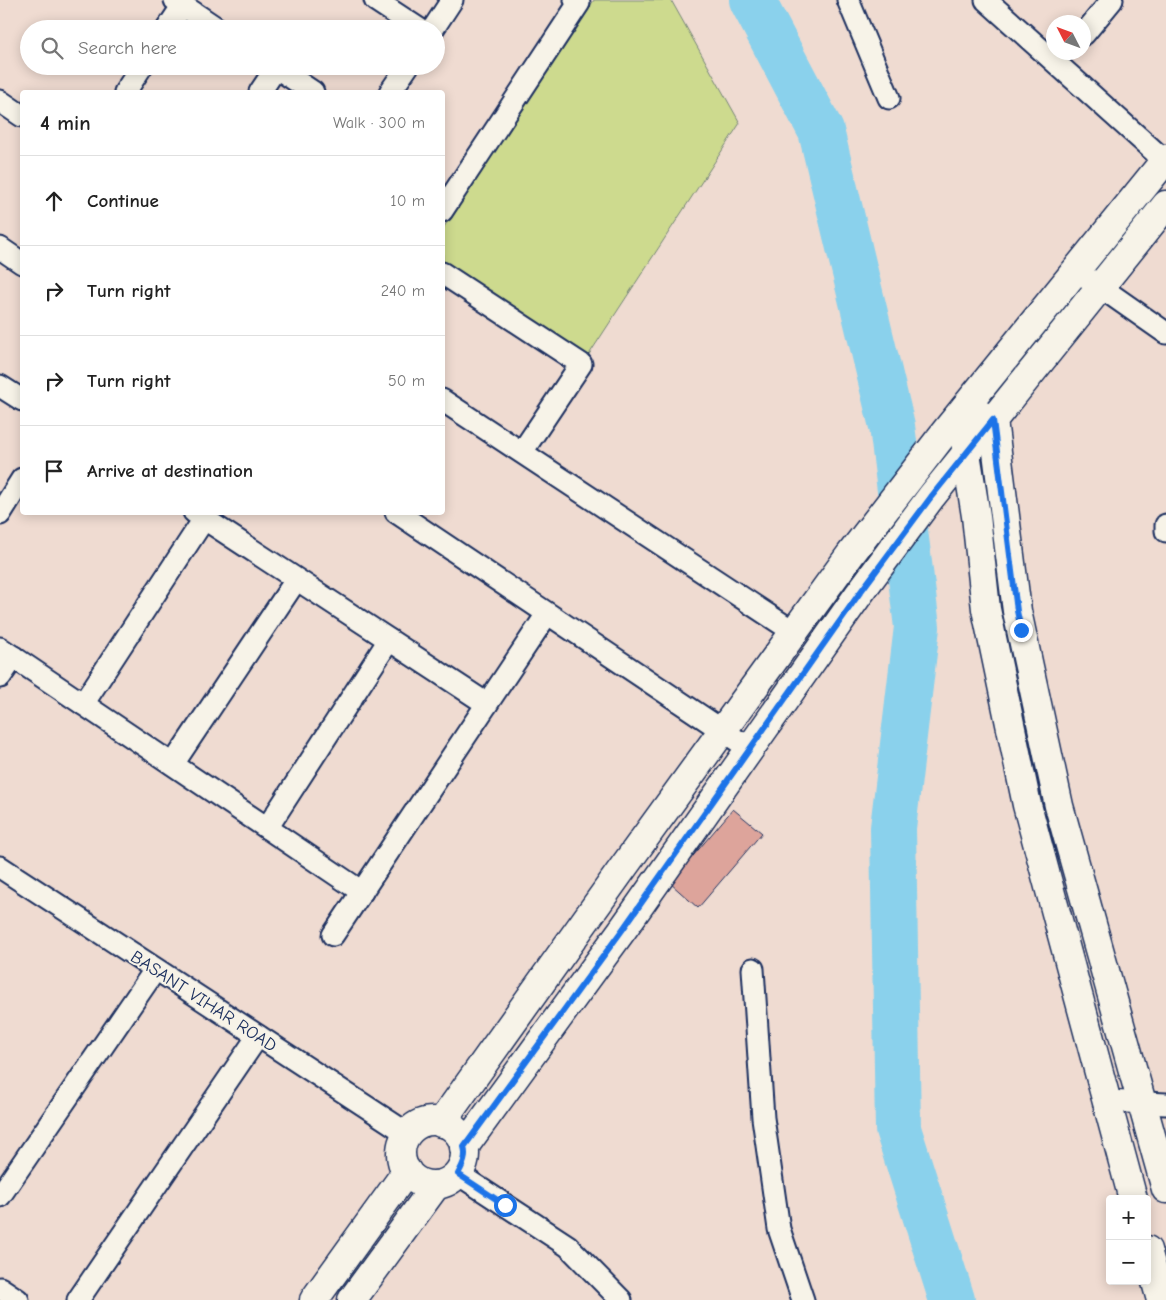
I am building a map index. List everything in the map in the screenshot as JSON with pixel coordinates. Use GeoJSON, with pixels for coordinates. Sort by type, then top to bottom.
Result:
{"type":"FeatureCollection","features":[{"type":"Feature","properties":{"kind":"street"},"geometry":{"type":"LineString","coordinates":[[375,0],[405,20]]}},
{"type":"Feature","properties":{"kind":"street"},"geometry":{"type":"LineString","coordinates":[[439,20],[452,0]]}},
{"type":"Feature","properties":{"kind":"street"},"geometry":{"type":"LineString","coordinates":[[445,206],[580,3],[575,0]]}},
{"type":"Feature","properties":{"kind":"street"},"geometry":{"type":"LineString","coordinates":[[848,0],[889,98]]}},
{"type":"Feature","properties":{"kind":"street"},"geometry":{"type":"LineString","coordinates":[[986,0],[1046,46]]}},
{"type":"Feature","properties":{"kind":"street"},"geometry":{"type":"LineString","coordinates":[[1091,26],[1112,0]]}},
{"type":"Feature","properties":{"kind":"street"},"geometry":{"type":"LineString","coordinates":[[171,20],[179,3],[204,20]]}},
{"type":"Feature","properties":{"kind":"street"},"geometry":{"type":"LineString","coordinates":[[441,1123],[850,555],[932,449],[1165,160],[1064,60]]}},
{"type":"Feature","properties":{"kind":"street"},"geometry":{"type":"LineString","coordinates":[[126,90],[136,75]]}},
{"type":"Feature","properties":{"kind":"street"},"geometry":{"type":"LineString","coordinates":[[261,90],[270,75]]}},
{"type":"Feature","properties":{"kind":"street"},"geometry":{"type":"LineString","coordinates":[[287,75],[310,90]]}},
{"type":"Feature","properties":{"kind":"street"},"geometry":{"type":"LineString","coordinates":[[391,90],[402,75]]}},
{"type":"Feature","properties":{"kind":"street"},"geometry":{"type":"LineString","coordinates":[[0,100],[20,115]]}},
{"type":"Feature","properties":{"kind":"street"},"geometry":{"type":"LineString","coordinates":[[464,1147],[623,929],[859,594],[931,497],[1166,205]]}},
{"type":"Feature","properties":{"kind":"street"},"geometry":{"type":"LineString","coordinates":[[1076,270],[1166,333]]}},
{"type":"Feature","properties":{"kind":"street"},"geometry":{"type":"LineString","coordinates":[[445,275],[581,364],[522,452]]}},
{"type":"Feature","properties":{"kind":"street"},"geometry":{"type":"LineString","coordinates":[[0,386],[20,399]]}},
{"type":"Feature","properties":{"kind":"street"},"geometry":{"type":"LineString","coordinates":[[445,402],[794,632]]}},
{"type":"Feature","properties":{"kind":"street"},"geometry":{"type":"LineString","coordinates":[[965,408],[993,420]]}},
{"type":"Feature","properties":{"kind":"street"},"geometry":{"type":"LineString","coordinates":[[965,408],[966,453],[976,516],[986,609],[1027,805],[1132,1195]]}},
{"type":"Feature","properties":{"kind":"street"},"geometry":{"type":"LineString","coordinates":[[993,420],[1017,611],[1059,806],[1154,1104],[1166,1189]]}},
{"type":"Feature","properties":{"kind":"street"},"geometry":{"type":"LineString","coordinates":[[0,514],[20,482]]}},
{"type":"Feature","properties":{"kind":"street"},"geometry":{"type":"LineString","coordinates":[[400,515],[750,749]]}},
{"type":"Feature","properties":{"kind":"street"},"geometry":{"type":"LineString","coordinates":[[83,704],[199,516],[487,704]]}},
{"type":"Feature","properties":{"kind":"street"},"geometry":{"type":"LineString","coordinates":[[1166,525],[1166,531]]}},
{"type":"Feature","properties":{"kind":"street"},"geometry":{"type":"LineString","coordinates":[[173,764],[296,580]]}},
{"type":"Feature","properties":{"kind":"street"},"geometry":{"type":"LineString","coordinates":[[333,936],[547,614]]}},
{"type":"Feature","properties":{"kind":"street"},"geometry":{"type":"LineString","coordinates":[[267,828],[389,640]]}},
{"type":"Feature","properties":{"kind":"street"},"geometry":{"type":"LineString","coordinates":[[0,677],[7,652],[362,892]]}},
{"type":"Feature","properties":{"kind":"street","name":"BASANT VIHAR ROAD"},"geometry":{"type":"LineString","coordinates":[[0,867],[408,1134]]}},
{"type":"Feature","properties":{"kind":"street"},"geometry":{"type":"LineString","coordinates":[[753,969],[762,1118],[779,1229],[803,1300]]}},
{"type":"Feature","properties":{"kind":"street"},"geometry":{"type":"LineString","coordinates":[[0,1196],[155,970]]}},
{"type":"Feature","properties":{"kind":"street"},"geometry":{"type":"LineString","coordinates":[[78,1300],[258,1036]]}},
{"type":"Feature","properties":{"kind":"street"},"geometry":{"type":"LineString","coordinates":[[1107,1101],[1154,1104]]}},
{"type":"Feature","properties":{"kind":"street"},"geometry":{"type":"LineString","coordinates":[[352,1300],[447,1180],[464,1163],[465,1151],[462,1138],[452,1127],[441,1123],[427,1122],[417,1126],[408,1134],[403,1145],[401,1157],[411,1177],[430,1186],[447,1180],[568,1246],[614,1298]]}},
{"type":"Feature","properties":{"kind":"street"},"geometry":{"type":"LineString","coordinates":[[314,1300],[407,1171]]}},
{"type":"Feature","properties":{"kind":"street"},"geometry":{"type":"LineString","coordinates":[[1151,1264],[1161,1300]]}},
{"type":"Feature","properties":{"kind":"street"},"geometry":{"type":"LineString","coordinates":[[0,1288],[18,1300]]}},
{"type":"Feature","properties":{"kind":"green space"},"geometry":{"type":"Polygon","coordinates":[[[594,0],[671,0],[740,123],[588,356],[445,263],[445,225],[594,0]]]}},
{"type":"Feature","properties":{"kind":"building"},"geometry":{"type":"Polygon","coordinates":[[[733,809],[762,833],[698,908],[670,883],[733,809]]]}},
{"type":"Feature","properties":{"kind":"waterway"},"geometry":{"type":"LineString","coordinates":[[752,0],[821,131],[892,426],[917,627],[893,828],[898,1129],[952,1300]]}},
{"type":"Feature","properties":{"kind":"route"},"geometry":{"type":"LineString","coordinates":[[505,1205],[458,1174],[464,1163],[464,1147],[623,929],[859,594],[931,497],[993,420],[1021,630]]}}]}
